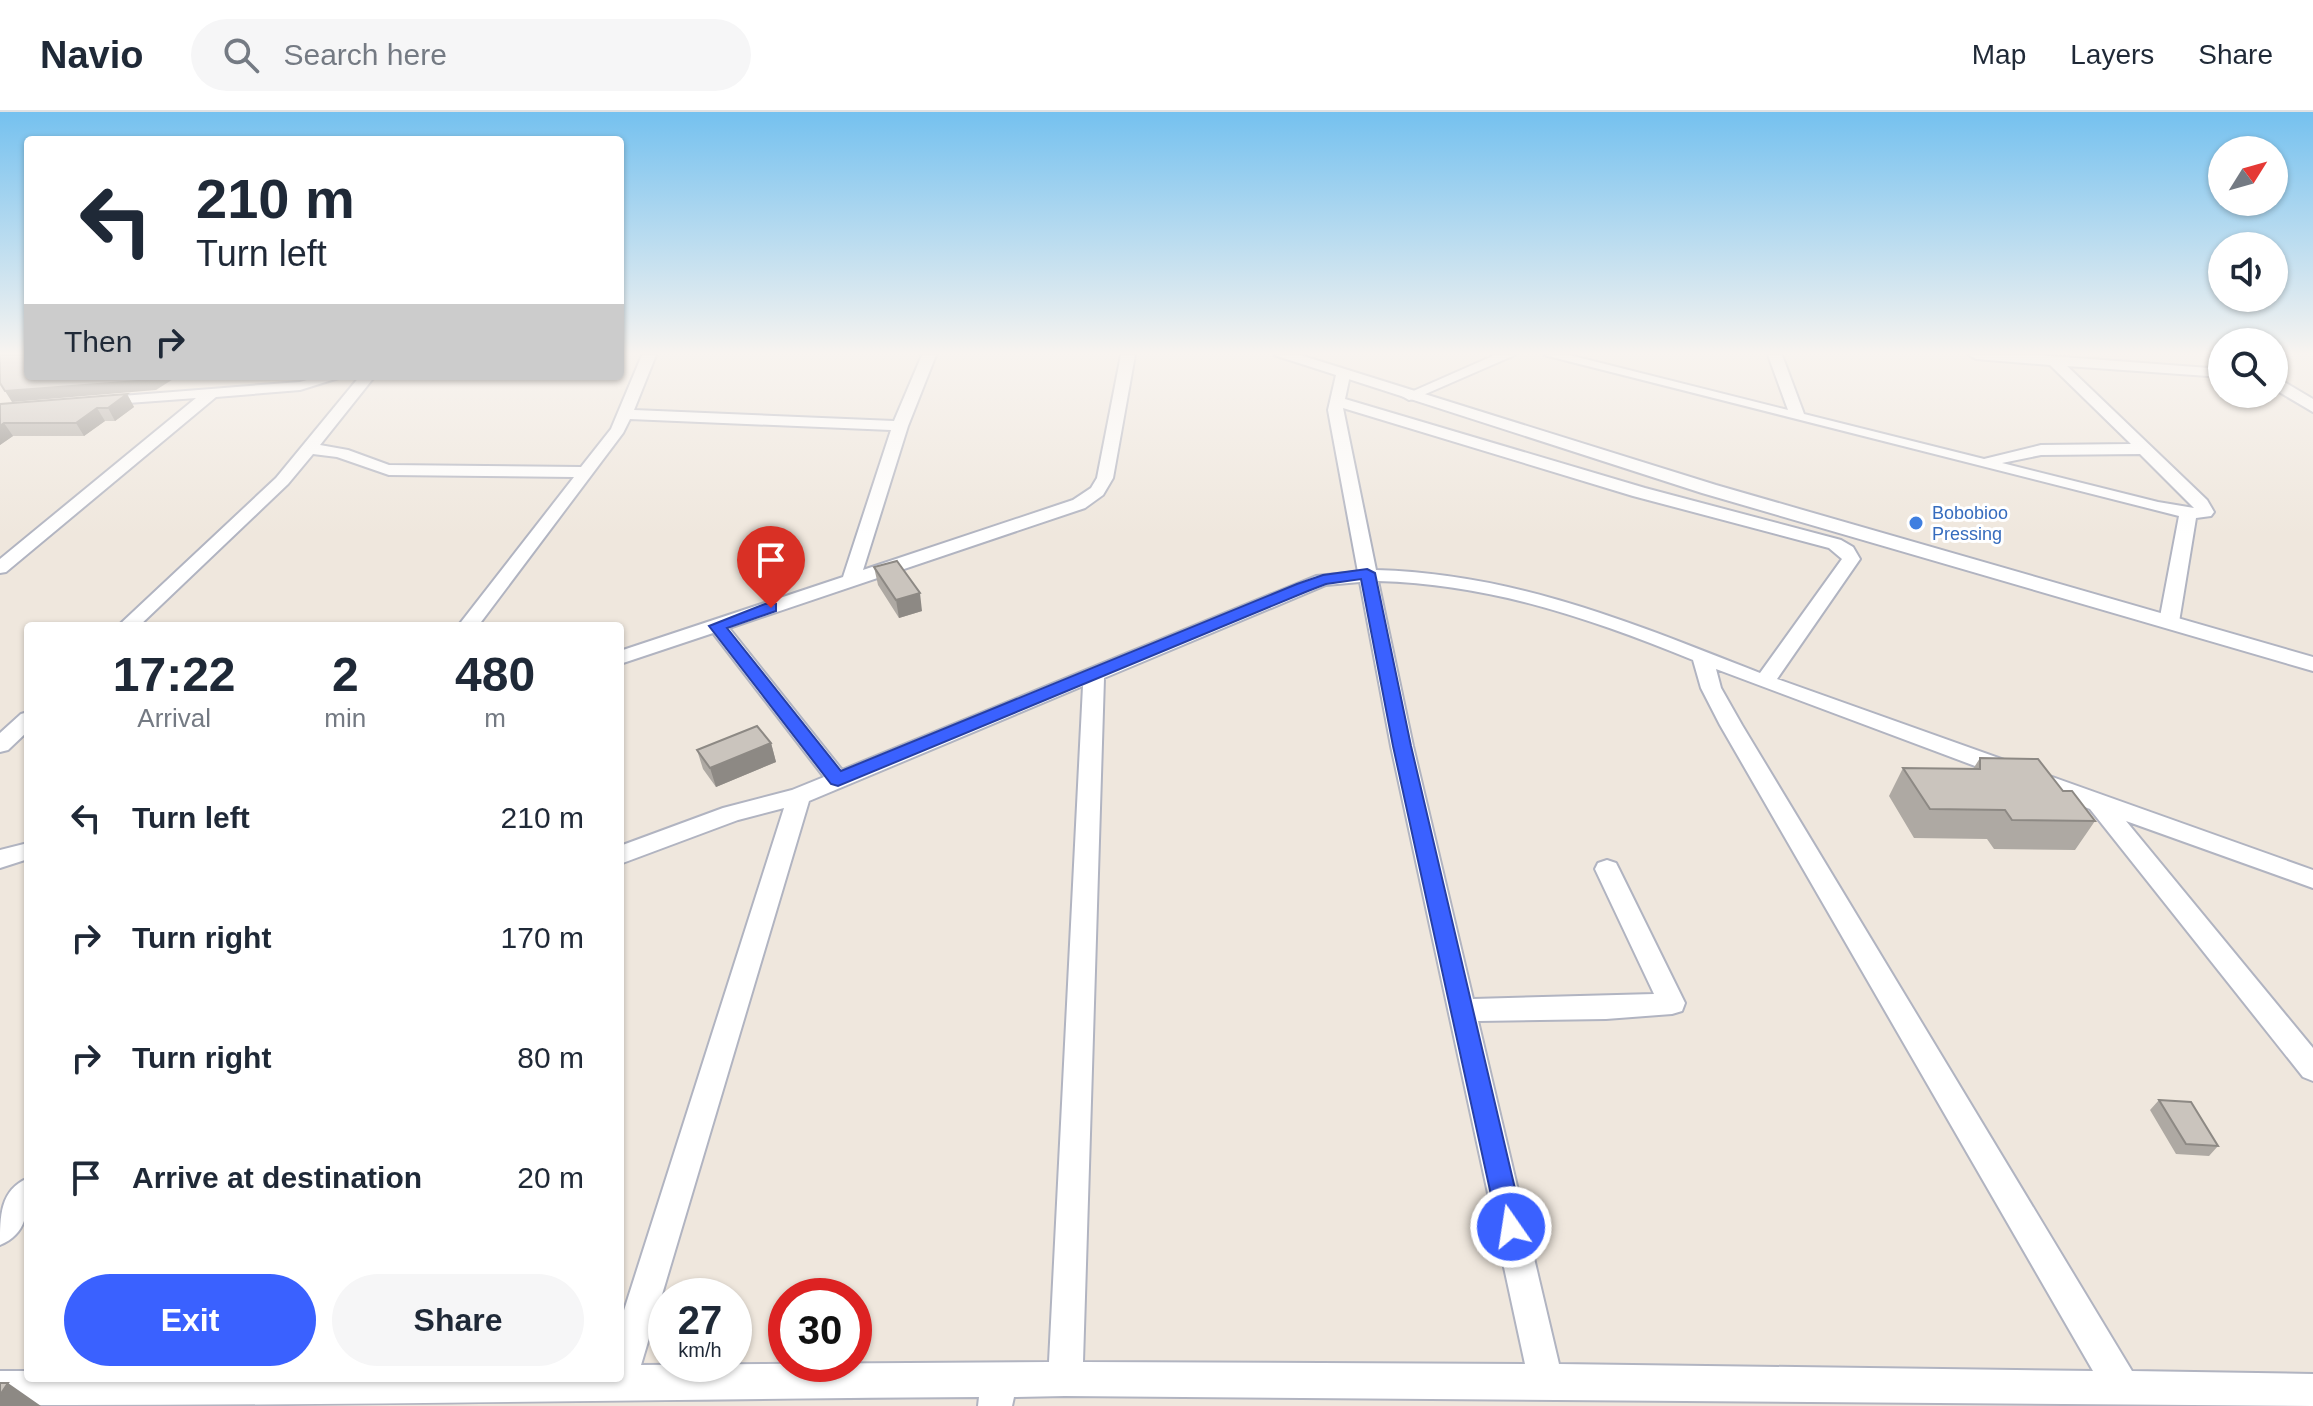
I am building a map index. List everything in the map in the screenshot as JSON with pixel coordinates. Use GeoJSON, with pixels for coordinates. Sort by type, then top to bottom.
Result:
{"type":"FeatureCollection","features":[{"type":"Feature","properties":{"kind":"street"},"geometry":{"type":"LineString","coordinates":[[0,568],[185,415]]}},
{"type":"Feature","properties":{"kind":"street"},"geometry":{"type":"LineString","coordinates":[[132,622],[282,481],[337,415]]}},
{"type":"Feature","properties":{"kind":"street"},"geometry":{"type":"LineString","coordinates":[[474,622],[618,430],[624,415]]}},
{"type":"Feature","properties":{"kind":"street"},"geometry":{"type":"LineString","coordinates":[[657,415],[900,426]]}},
{"type":"Feature","properties":{"kind":"street"},"geometry":{"type":"LineString","coordinates":[[851,580],[904,415]]}},
{"type":"Feature","properties":{"kind":"street"},"geometry":{"type":"LineString","coordinates":[[624,657],[1079,504],[1097,491],[1105,478],[1117,415]]}},
{"type":"Feature","properties":{"kind":"street"},"geometry":{"type":"LineString","coordinates":[[1336,415],[1461,1010],[1546,1381]]}},
{"type":"Feature","properties":{"kind":"street"},"geometry":{"type":"LineString","coordinates":[[1385,415],[1639,492],[1835,544],[1847,551],[1851,559],[1765,681]]}},
{"type":"Feature","properties":{"kind":"street"},"geometry":{"type":"LineString","coordinates":[[1472,415],[1709,489],[2313,664]]}},
{"type":"Feature","properties":{"kind":"street"},"geometry":{"type":"LineString","coordinates":[[1792,415],[2188,513],[2205,512],[2201,504],[2110,415]]}},
{"type":"Feature","properties":{"kind":"street"},"geometry":{"type":"LineString","coordinates":[[310,449],[345,451],[371,466],[389,470],[586,472]]}},
{"type":"Feature","properties":{"kind":"street"},"geometry":{"type":"LineString","coordinates":[[1985,462],[2041,450],[2145,449]]}},
{"type":"Feature","properties":{"kind":"street"},"geometry":{"type":"LineString","coordinates":[[2169,622],[2188,513]]}},
{"type":"Feature","properties":{"kind":"street"},"geometry":{"type":"LineString","coordinates":[[624,854],[731,814],[799,796],[1323,580],[1367,573],[1444,577],[1493,585],[1601,618],[1765,681],[2313,879]]}},
{"type":"Feature","properties":{"kind":"street"},"geometry":{"type":"LineString","coordinates":[[717,626],[838,780]]}},
{"type":"Feature","properties":{"kind":"street"},"geometry":{"type":"LineString","coordinates":[[1702,656],[1711,688],[1731,725],[2129,1398]]}},
{"type":"Feature","properties":{"kind":"street"},"geometry":{"type":"LineString","coordinates":[[1065,1379],[1094,672]]}},
{"type":"Feature","properties":{"kind":"street"},"geometry":{"type":"LineString","coordinates":[[0,745],[24,723]]}},
{"type":"Feature","properties":{"kind":"street"},"geometry":{"type":"LineString","coordinates":[[624,1363],[799,796]]}},
{"type":"Feature","properties":{"kind":"street"},"geometry":{"type":"LineString","coordinates":[[2098,803],[2313,1069]]}},
{"type":"Feature","properties":{"kind":"street"},"geometry":{"type":"LineString","coordinates":[[0,859],[24,852]]}},
{"type":"Feature","properties":{"kind":"street"},"geometry":{"type":"LineString","coordinates":[[1461,1010],[1606,1008],[1672,1003],[1607,869]]}},
{"type":"Feature","properties":{"kind":"street"},"geometry":{"type":"LineString","coordinates":[[0,1230],[24,1197]]}},
{"type":"Feature","properties":{"kind":"street"},"geometry":{"type":"LineString","coordinates":[[624,1379],[997,1394],[1065,1379],[1546,1381],[2129,1398],[2313,1391]]}},
{"type":"Feature","properties":{"kind":"street"},"geometry":{"type":"LineString","coordinates":[[0,1388],[141,1384],[340,1400],[579,1382]]}},
{"type":"Feature","properties":{"kind":"building"},"geometry":{"type":"Polygon","coordinates":[[[0,415],[87,415],[76,423],[4,423],[0,426],[0,415]]]}},
{"type":"Feature","properties":{"kind":"building"},"geometry":{"type":"Polygon","coordinates":[[[897,561],[920,593],[896,600],[874,567],[897,561]]]}},
{"type":"Feature","properties":{"kind":"building"},"geometry":{"type":"Polygon","coordinates":[[[757,726],[771,743],[710,768],[697,750],[757,726]]]}},
{"type":"Feature","properties":{"kind":"building"},"geometry":{"type":"Polygon","coordinates":[[[1980,758],[2038,759],[2063,791],[2072,791],[2095,821],[2012,820],[2005,810],[1930,809],[1903,768],[1980,769],[1980,758]]]}},
{"type":"Feature","properties":{"kind":"building"},"geometry":{"type":"Polygon","coordinates":[[[2159,1100],[2191,1102],[2218,1146],[2186,1144],[2159,1100]]]}},
{"type":"Feature","properties":{"kind":"building"},"geometry":{"type":"Polygon","coordinates":[[[0,1383],[8,1383],[0,1395],[0,1383]]]}},
{"type":"Feature","properties":{"kind":"place","name":"Bobobioo Pressing"},"geometry":{"type":"Point","coordinates":[1916,523]}},
{"type":"Feature","properties":{"kind":"route"},"geometry":{"type":"LineString","coordinates":[[771,608],[717,626],[838,780],[1303,587],[1323,580],[1367,573],[1402,746],[1511,1227]]}}]}
